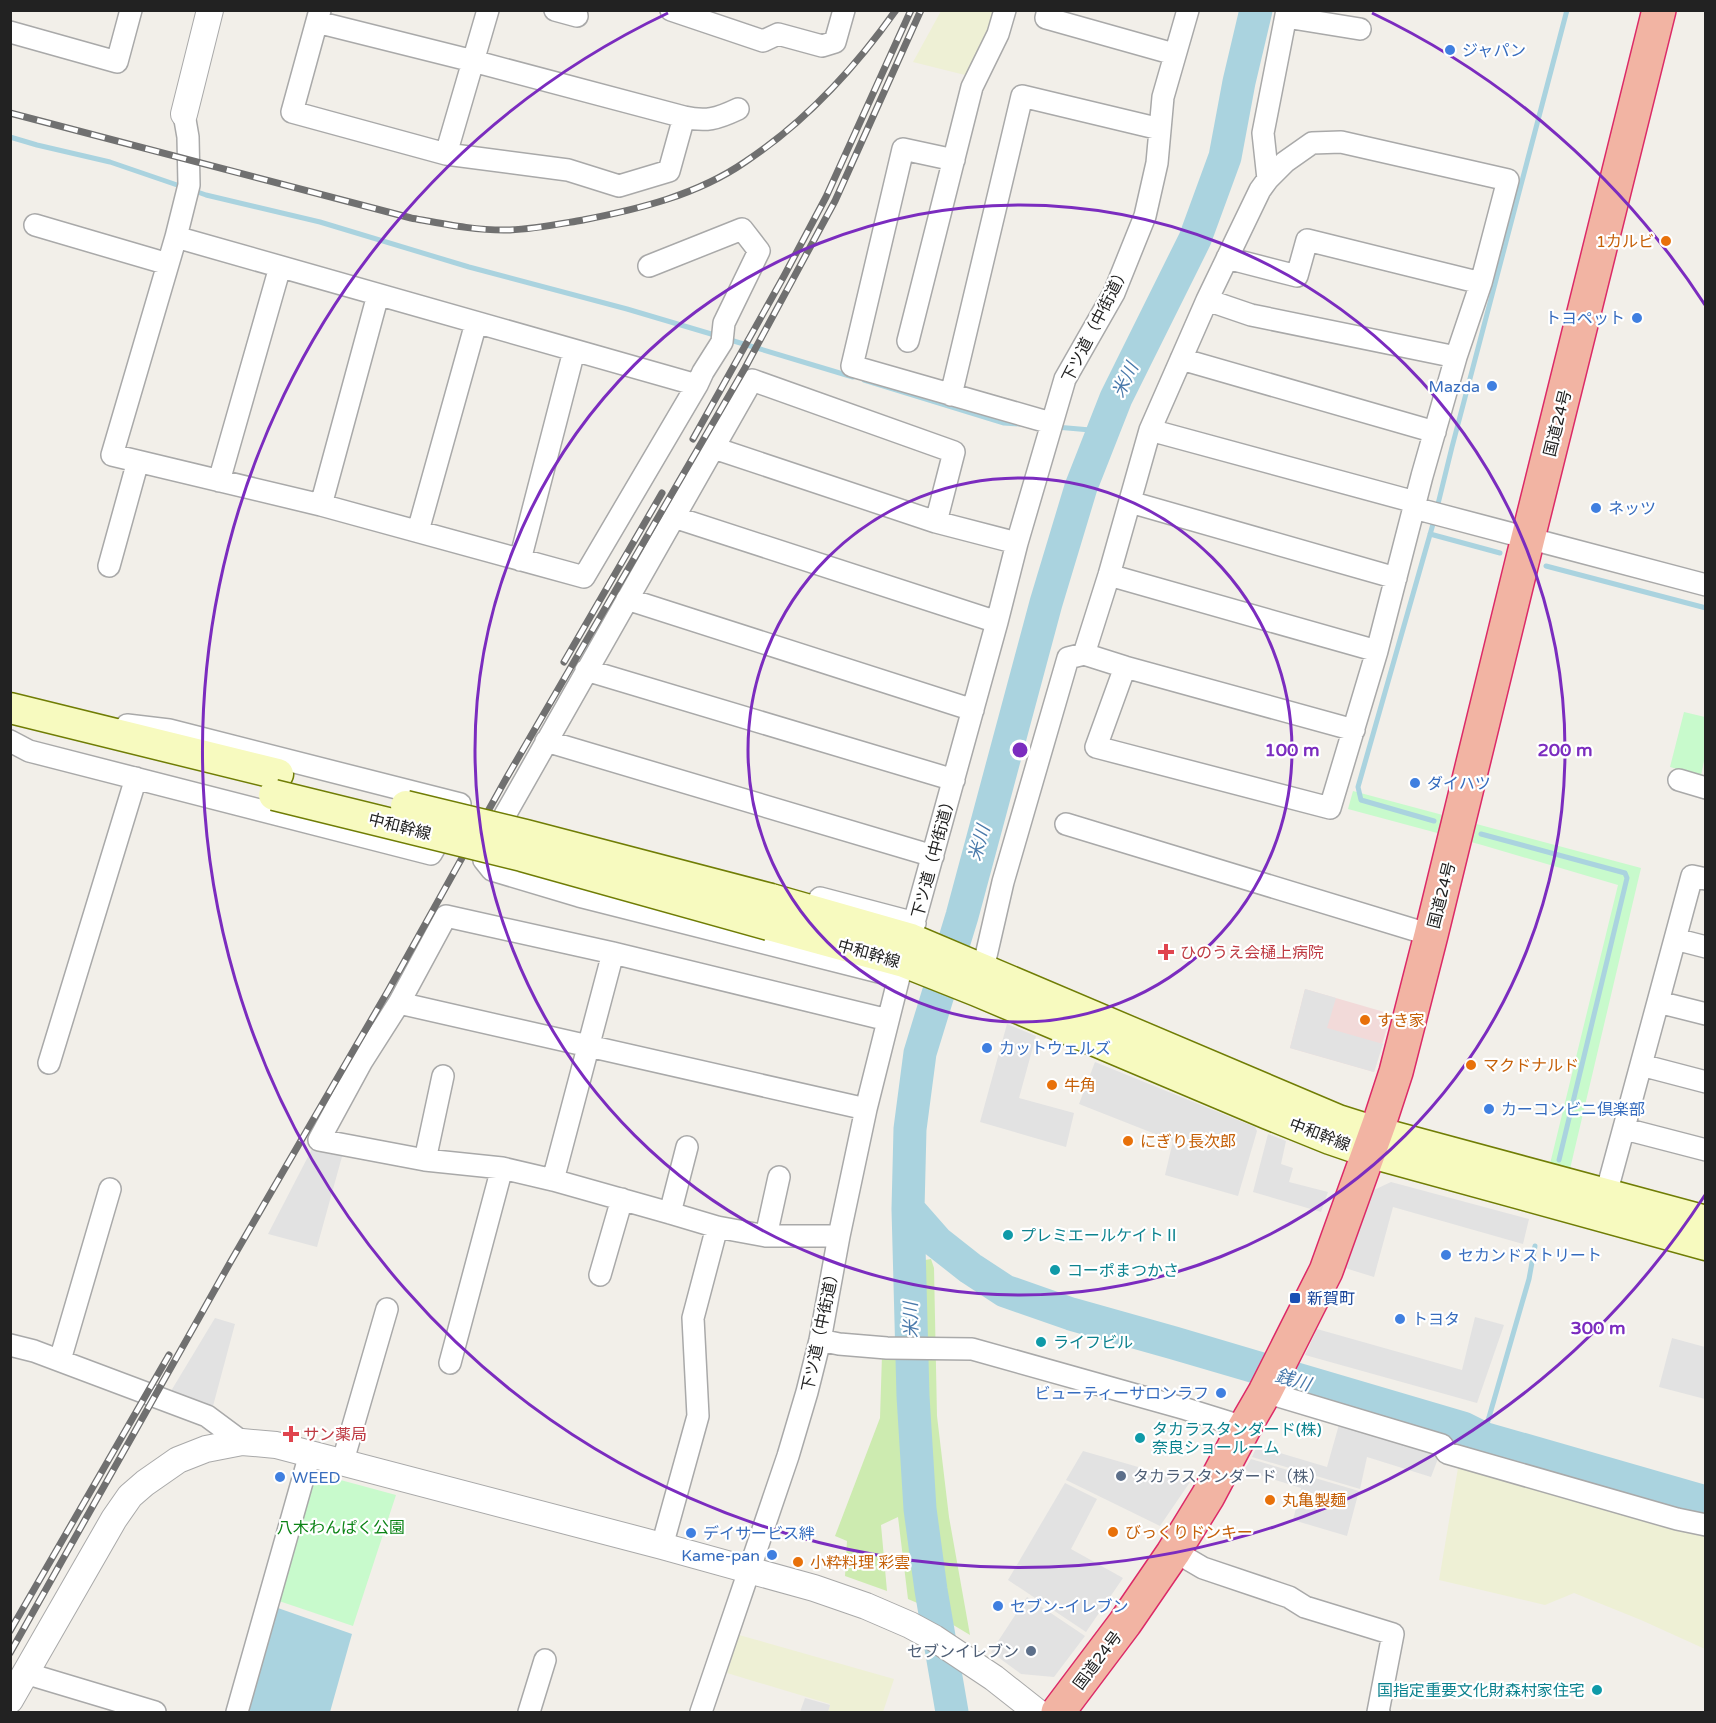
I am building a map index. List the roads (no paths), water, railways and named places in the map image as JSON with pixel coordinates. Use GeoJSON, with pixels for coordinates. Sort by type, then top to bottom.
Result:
{"type":"FeatureCollection","features":[{"type":"Feature","properties":{"kind":"highway","name":"国道24号"},"geometry":{"type":"LineString","coordinates":[[1058,1713],[1125,1623],[1173,1553],[1208,1496],[1266,1390],[1326,1271],[1372,1142],[1396,1072],[1431,935],[1659,10]]}},
{"type":"Feature","properties":{"kind":"main road","name":"中和幹線"},"geometry":{"type":"LineString","coordinates":[[17,717],[276,784],[522,856],[770,912],[911,952],[978,975],[1268,1114],[1330,1139],[1372,1142],[1606,1194],[1706,1221]]}},
{"type":"Feature","properties":{"kind":"main road","name":"中和幹線"},"geometry":{"type":"LineString","coordinates":[[1372,1142],[1706,1245]]}},
{"type":"Feature","properties":{"kind":"street"},"geometry":{"type":"LineString","coordinates":[[10,32],[117,62],[131,10]]}},
{"type":"Feature","properties":{"kind":"street"},"geometry":{"type":"LineString","coordinates":[[210,10],[184,114],[188,137],[189,185],[176,237],[112,454],[321,505],[585,577],[722,342],[724,323],[759,251],[742,229],[649,266]]}},
{"type":"Feature","properties":{"kind":"street"},"geometry":{"type":"LineString","coordinates":[[446,153],[488,10]]}},
{"type":"Feature","properties":{"kind":"street"},"geometry":{"type":"LineString","coordinates":[[555,10],[578,16]]}},
{"type":"Feature","properties":{"kind":"street"},"geometry":{"type":"LineString","coordinates":[[671,10],[763,41],[778,34],[822,46],[835,42],[844,10]]}},
{"type":"Feature","properties":{"kind":"street"},"geometry":{"type":"LineString","coordinates":[[908,341],[972,87],[998,34],[1005,10]]}},
{"type":"Feature","properties":{"kind":"street"},"geometry":{"type":"LineString","coordinates":[[1048,10],[1046,18],[1174,54]]}},
{"type":"Feature","properties":{"kind":"street","name":"下ツ道（中街道）"},"geometry":{"type":"LineString","coordinates":[[701,1713],[788,1456],[807,1392],[820,1340],[866,1109],[888,1020],[911,952],[933,856],[1051,423],[1065,379],[1114,293],[1145,216],[1157,163],[1163,97],[1188,10]]}},
{"type":"Feature","properties":{"kind":"street"},"geometry":{"type":"LineString","coordinates":[[1268,179],[1263,133],[1286,14],[1360,29]]}},
{"type":"Feature","properties":{"kind":"street"},"geometry":{"type":"LineString","coordinates":[[684,117],[669,171],[619,186],[568,170],[446,153],[292,112],[318,16],[473,61],[700,121],[720,118],[738,109]]}},
{"type":"Feature","properties":{"kind":"street"},"geometry":{"type":"LineString","coordinates":[[951,395],[1022,96],[1160,129]]}},
{"type":"Feature","properties":{"kind":"street"},"geometry":{"type":"LineString","coordinates":[[1084,654],[1150,430],[1207,300],[1260,190],[1268,179],[1285,162],[1312,143],[1341,142],[1508,180],[1480,284],[1435,432],[1377,651],[1330,808],[1096,747],[1125,667]]}},
{"type":"Feature","properties":{"kind":"street"},"geometry":{"type":"LineString","coordinates":[[954,160],[903,149],[852,366],[1051,423]]}},
{"type":"Feature","properties":{"kind":"street"},"geometry":{"type":"LineString","coordinates":[[34,225],[168,264]]}},
{"type":"Feature","properties":{"kind":"street"},"geometry":{"type":"LineString","coordinates":[[176,237],[697,385]]}},
{"type":"Feature","properties":{"kind":"street"},"geometry":{"type":"LineString","coordinates":[[1227,258],[1297,276],[1307,240],[1480,284]]}},
{"type":"Feature","properties":{"kind":"street"},"geometry":{"type":"LineString","coordinates":[[219,481],[279,267]]}},
{"type":"Feature","properties":{"kind":"street"},"geometry":{"type":"LineString","coordinates":[[321,505],[378,295]]}},
{"type":"Feature","properties":{"kind":"street"},"geometry":{"type":"LineString","coordinates":[[1207,300],[1251,315],[1456,357]]}},
{"type":"Feature","properties":{"kind":"street"},"geometry":{"type":"LineString","coordinates":[[418,531],[476,323]]}},
{"type":"Feature","properties":{"kind":"street"},"geometry":{"type":"LineString","coordinates":[[520,560],[574,351]]}},
{"type":"Feature","properties":{"kind":"street"},"geometry":{"type":"LineString","coordinates":[[1181,359],[1435,432]]}},
{"type":"Feature","properties":{"kind":"street"},"geometry":{"type":"LineString","coordinates":[[911,952],[579,896],[492,870],[484,860],[505,814],[752,380],[954,452],[936,522]]}},
{"type":"Feature","properties":{"kind":"street"},"geometry":{"type":"LineString","coordinates":[[1150,430],[1528,539],[1706,585]]}},
{"type":"Feature","properties":{"kind":"street"},"geometry":{"type":"LineString","coordinates":[[714,448],[936,522],[1017,543]]}},
{"type":"Feature","properties":{"kind":"street"},"geometry":{"type":"LineString","coordinates":[[109,566],[138,460]]}},
{"type":"Feature","properties":{"kind":"street"},"geometry":{"type":"LineString","coordinates":[[1130,502],[1396,578]]}},
{"type":"Feature","properties":{"kind":"street"},"geometry":{"type":"LineString","coordinates":[[674,517],[997,622]]}},
{"type":"Feature","properties":{"kind":"street"},"geometry":{"type":"LineString","coordinates":[[1109,575],[1377,651]]}},
{"type":"Feature","properties":{"kind":"street"},"geometry":{"type":"LineString","coordinates":[[627,599],[973,710]]}},
{"type":"Feature","properties":{"kind":"street"},"geometry":{"type":"LineString","coordinates":[[978,975],[1068,658],[1084,654],[1354,730]]}},
{"type":"Feature","properties":{"kind":"street"},"geometry":{"type":"LineString","coordinates":[[586,670],[954,780]]}},
{"type":"Feature","properties":{"kind":"street"},"geometry":{"type":"LineString","coordinates":[[10,741],[29,751],[431,854],[460,804],[169,730],[17,717]]}},
{"type":"Feature","properties":{"kind":"street"},"geometry":{"type":"LineString","coordinates":[[546,741],[933,856]]}},
{"type":"Feature","properties":{"kind":"street"},"geometry":{"type":"LineString","coordinates":[[49,1063],[135,778]]}},
{"type":"Feature","properties":{"kind":"street"},"geometry":{"type":"LineString","coordinates":[[1679,780],[1706,788]]}},
{"type":"Feature","properties":{"kind":"street"},"geometry":{"type":"LineString","coordinates":[[505,814],[911,952]]}},
{"type":"Feature","properties":{"kind":"street"},"geometry":{"type":"LineString","coordinates":[[1066,824],[1431,935]]}},
{"type":"Feature","properties":{"kind":"street"},"geometry":{"type":"LineString","coordinates":[[1606,1194],[1692,876],[1706,879]]}},
{"type":"Feature","properties":{"kind":"street"},"geometry":{"type":"LineString","coordinates":[[839,1236],[766,1236],[717,1227],[554,1180],[502,1168],[425,1160],[320,1140],[362,1061],[399,1003],[446,916],[613,953],[888,1020]]}},
{"type":"Feature","properties":{"kind":"street"},"geometry":{"type":"LineString","coordinates":[[1675,939],[1706,947]]}},
{"type":"Feature","properties":{"kind":"street"},"geometry":{"type":"LineString","coordinates":[[554,1180],[613,953]]}},
{"type":"Feature","properties":{"kind":"street"},"geometry":{"type":"LineString","coordinates":[[1658,1002],[1706,1014]]}},
{"type":"Feature","properties":{"kind":"street"},"geometry":{"type":"LineString","coordinates":[[399,1003],[866,1109]]}},
{"type":"Feature","properties":{"kind":"street"},"geometry":{"type":"LineString","coordinates":[[1641,1065],[1706,1082]]}},
{"type":"Feature","properties":{"kind":"street"},"geometry":{"type":"LineString","coordinates":[[425,1160],[443,1076]]}},
{"type":"Feature","properties":{"kind":"street"},"geometry":{"type":"LineString","coordinates":[[1625,1129],[1706,1150]]}},
{"type":"Feature","properties":{"kind":"street"},"geometry":{"type":"LineString","coordinates":[[670,1213],[687,1147]]}},
{"type":"Feature","properties":{"kind":"street"},"geometry":{"type":"LineString","coordinates":[[450,1363],[502,1168]]}},
{"type":"Feature","properties":{"kind":"street"},"geometry":{"type":"LineString","coordinates":[[766,1236],[779,1177]]}},
{"type":"Feature","properties":{"kind":"street"},"geometry":{"type":"LineString","coordinates":[[60,1360],[110,1189]]}},
{"type":"Feature","properties":{"kind":"street"},"geometry":{"type":"LineString","coordinates":[[600,1275],[622,1199]]}},
{"type":"Feature","properties":{"kind":"street"},"geometry":{"type":"LineString","coordinates":[[662,1546],[698,1416],[693,1318],[717,1227]]}},
{"type":"Feature","properties":{"kind":"street"},"geometry":{"type":"LineString","coordinates":[[342,1464],[387,1309]]}},
{"type":"Feature","properties":{"kind":"street"},"geometry":{"type":"LineString","coordinates":[[820,1340],[887,1348],[972,1349],[1186,1409],[1231,1423],[1243,1430]]}},
{"type":"Feature","properties":{"kind":"street"},"geometry":{"type":"LineString","coordinates":[[10,1345],[60,1360],[207,1416],[242,1442]]}},
{"type":"Feature","properties":{"kind":"street"},"geometry":{"type":"LineString","coordinates":[[1266,1390],[1442,1445],[1447,1453],[1677,1519],[1706,1525]]}},
{"type":"Feature","properties":{"kind":"street"},"geometry":{"type":"LineString","coordinates":[[10,1700],[114,1519],[130,1496],[178,1460],[206,1449],[242,1442],[276,1445],[814,1588],[866,1606],[934,1638],[994,1678],[1037,1713]]}},
{"type":"Feature","properties":{"kind":"street"},"geometry":{"type":"LineString","coordinates":[[237,1713],[310,1454]]}},
{"type":"Feature","properties":{"kind":"street"},"geometry":{"type":"LineString","coordinates":[[1173,1553],[1203,1568],[1289,1597],[1305,1607],[1393,1634],[1379,1713]]}},
{"type":"Feature","properties":{"kind":"street"},"geometry":{"type":"LineString","coordinates":[[529,1713],[545,1660]]}},
{"type":"Feature","properties":{"kind":"street"},"geometry":{"type":"LineString","coordinates":[[25,1673],[155,1712]]}},
{"type":"Feature","properties":{"kind":"water"},"geometry":{"type":"Polygon","coordinates":[[[275,1607],[352,1634],[330,1712],[244,1712],[275,1607]]]}},
{"type":"Feature","properties":{"kind":"waterway","name":"米川"},"geometry":{"type":"LineString","coordinates":[[952,1712],[920,1509],[913,1396],[908,1209],[910,1129],[920,1053],[962,916],[1046,603],[1081,487],[1116,398],[1195,239],[1225,157],[1256,10]]}},
{"type":"Feature","properties":{"kind":"waterway"},"geometry":{"type":"LineString","coordinates":[[1437,508],[1567,10]]}},
{"type":"Feature","properties":{"kind":"waterway"},"geometry":{"type":"LineString","coordinates":[[10,137],[110,162],[183,187]]}},
{"type":"Feature","properties":{"kind":"waterway"},"geometry":{"type":"LineString","coordinates":[[192,190],[320,222],[469,267],[718,336]]}},
{"type":"Feature","properties":{"kind":"waterway"},"geometry":{"type":"LineString","coordinates":[[727,339],[853,377]]}},
{"type":"Feature","properties":{"kind":"waterway"},"geometry":{"type":"LineString","coordinates":[[864,380],[1004,423],[1020,424]]}},
{"type":"Feature","properties":{"kind":"waterway"},"geometry":{"type":"LineString","coordinates":[[1056,427],[1102,431]]}},
{"type":"Feature","properties":{"kind":"waterway"},"geometry":{"type":"LineString","coordinates":[[1434,821],[1361,800],[1358,787],[1435,517]]}},
{"type":"Feature","properties":{"kind":"waterway"},"geometry":{"type":"LineString","coordinates":[[1430,534],[1500,553]]}},
{"type":"Feature","properties":{"kind":"waterway"},"geometry":{"type":"LineString","coordinates":[[1546,566],[1706,608]]}},
{"type":"Feature","properties":{"kind":"waterway"},"geometry":{"type":"LineString","coordinates":[[1481,834],[1625,873],[1627,878],[1559,1160]]}},
{"type":"Feature","properties":{"kind":"waterway","name":"銭川"},"geometry":{"type":"LineString","coordinates":[[908,1209],[937,1242],[970,1268],[1005,1291],[1071,1314],[1463,1428],[1483,1438],[1706,1502]]}},
{"type":"Feature","properties":{"kind":"waterway"},"geometry":{"type":"LineString","coordinates":[[1483,1438],[1529,1279],[1535,1246]]}},
{"type":"Feature","properties":{"kind":"railway"},"geometry":{"type":"LineString","coordinates":[[10,113],[411,218],[460,227],[529,229],[646,206],[687,192],[727,174],[767,147],[808,112],[846,73],[896,10]]}},
{"type":"Feature","properties":{"kind":"railway"},"geometry":{"type":"LineString","coordinates":[[693,439],[826,197],[911,10]]}},
{"type":"Feature","properties":{"kind":"railway"},"geometry":{"type":"LineString","coordinates":[[10,1653],[231,1261],[388,991],[507,777],[745,368],[835,201],[921,10]]}},
{"type":"Feature","properties":{"kind":"railway"},"geometry":{"type":"LineString","coordinates":[[564,662],[662,493]]}},
{"type":"Feature","properties":{"kind":"railway"},"geometry":{"type":"LineString","coordinates":[[10,1631],[169,1355]]}},
{"type":"Feature","properties":{"kind":"place","name":"ジャパン"},"geometry":{"type":"Point","coordinates":[1450,50]}},
{"type":"Feature","properties":{"kind":"place","name":"1カルビ"},"geometry":{"type":"Point","coordinates":[1666,241]}},
{"type":"Feature","properties":{"kind":"place","name":"トヨペット"},"geometry":{"type":"Point","coordinates":[1637,318]}},
{"type":"Feature","properties":{"kind":"place","name":"Mazda"},"geometry":{"type":"Point","coordinates":[1492,386]}},
{"type":"Feature","properties":{"kind":"place","name":"ネッツ"},"geometry":{"type":"Point","coordinates":[1596,508]}},
{"type":"Feature","properties":{"kind":"place","name":"ダイハツ"},"geometry":{"type":"Point","coordinates":[1415,783]}},
{"type":"Feature","properties":{"kind":"place","name":"ひのうえ会樋上病院"},"geometry":{"type":"Point","coordinates":[1166,952]}},
{"type":"Feature","properties":{"kind":"place","name":"すき家"},"geometry":{"type":"Point","coordinates":[1365,1020]}},
{"type":"Feature","properties":{"kind":"place","name":"カットウェルズ"},"geometry":{"type":"Point","coordinates":[987,1048]}},
{"type":"Feature","properties":{"kind":"place","name":"マクドナルド"},"geometry":{"type":"Point","coordinates":[1471,1065]}},
{"type":"Feature","properties":{"kind":"place","name":"牛角"},"geometry":{"type":"Point","coordinates":[1052,1085]}},
{"type":"Feature","properties":{"kind":"place","name":"カーコンビニ倶楽部"},"geometry":{"type":"Point","coordinates":[1489,1109]}},
{"type":"Feature","properties":{"kind":"place","name":"にぎり長次郎"},"geometry":{"type":"Point","coordinates":[1128,1141]}},
{"type":"Feature","properties":{"kind":"place","name":"プレミエールケイトⅡ"},"geometry":{"type":"Point","coordinates":[1008,1235]}},
{"type":"Feature","properties":{"kind":"place","name":"セカンドストリート"},"geometry":{"type":"Point","coordinates":[1446,1255]}},
{"type":"Feature","properties":{"kind":"place","name":"コーポまつかさ"},"geometry":{"type":"Point","coordinates":[1055,1270]}},
{"type":"Feature","properties":{"kind":"place","name":"新賀町"},"geometry":{"type":"Point","coordinates":[1295,1298]}},
{"type":"Feature","properties":{"kind":"place","name":"トヨタ"},"geometry":{"type":"Point","coordinates":[1400,1319]}},
{"type":"Feature","properties":{"kind":"place","name":"ライフビル"},"geometry":{"type":"Point","coordinates":[1041,1342]}},
{"type":"Feature","properties":{"kind":"place","name":"ビューティーサロンラフ"},"geometry":{"type":"Point","coordinates":[1221,1393]}},
{"type":"Feature","properties":{"kind":"place","name":"サン薬局"},"geometry":{"type":"Point","coordinates":[291,1434]}},
{"type":"Feature","properties":{"kind":"place","name":"タカラスタンダード(株) 奈良ショールーム"},"geometry":{"type":"Point","coordinates":[1140,1438]}},
{"type":"Feature","properties":{"kind":"place","name":"タカラスタンダード（株）"},"geometry":{"type":"Point","coordinates":[1121,1476]}},
{"type":"Feature","properties":{"kind":"place","name":"WEED"},"geometry":{"type":"Point","coordinates":[280,1477]}},
{"type":"Feature","properties":{"kind":"place","name":"丸亀製麺"},"geometry":{"type":"Point","coordinates":[1270,1500]}},
{"type":"Feature","properties":{"kind":"place","name":"びっくりドンキー"},"geometry":{"type":"Point","coordinates":[1113,1532]}},
{"type":"Feature","properties":{"kind":"place","name":"デイサービス絆"},"geometry":{"type":"Point","coordinates":[691,1533]}},
{"type":"Feature","properties":{"kind":"place","name":"Kame-pan"},"geometry":{"type":"Point","coordinates":[772,1555]}},
{"type":"Feature","properties":{"kind":"place","name":"小粋料理 彩雲"},"geometry":{"type":"Point","coordinates":[798,1562]}},
{"type":"Feature","properties":{"kind":"place","name":"セブン-イレブン"},"geometry":{"type":"Point","coordinates":[998,1606]}},
{"type":"Feature","properties":{"kind":"place","name":"セブンイレブン"},"geometry":{"type":"Point","coordinates":[1031,1651]}},
{"type":"Feature","properties":{"kind":"place","name":"国指定重要文化財森村家住宅"},"geometry":{"type":"Point","coordinates":[1597,1690]}},
{"type":"Feature","properties":{"kind":"park label","name":"八木わんぱく公園"},"geometry":{"type":"Point","coordinates":[341,1527]}}]}
